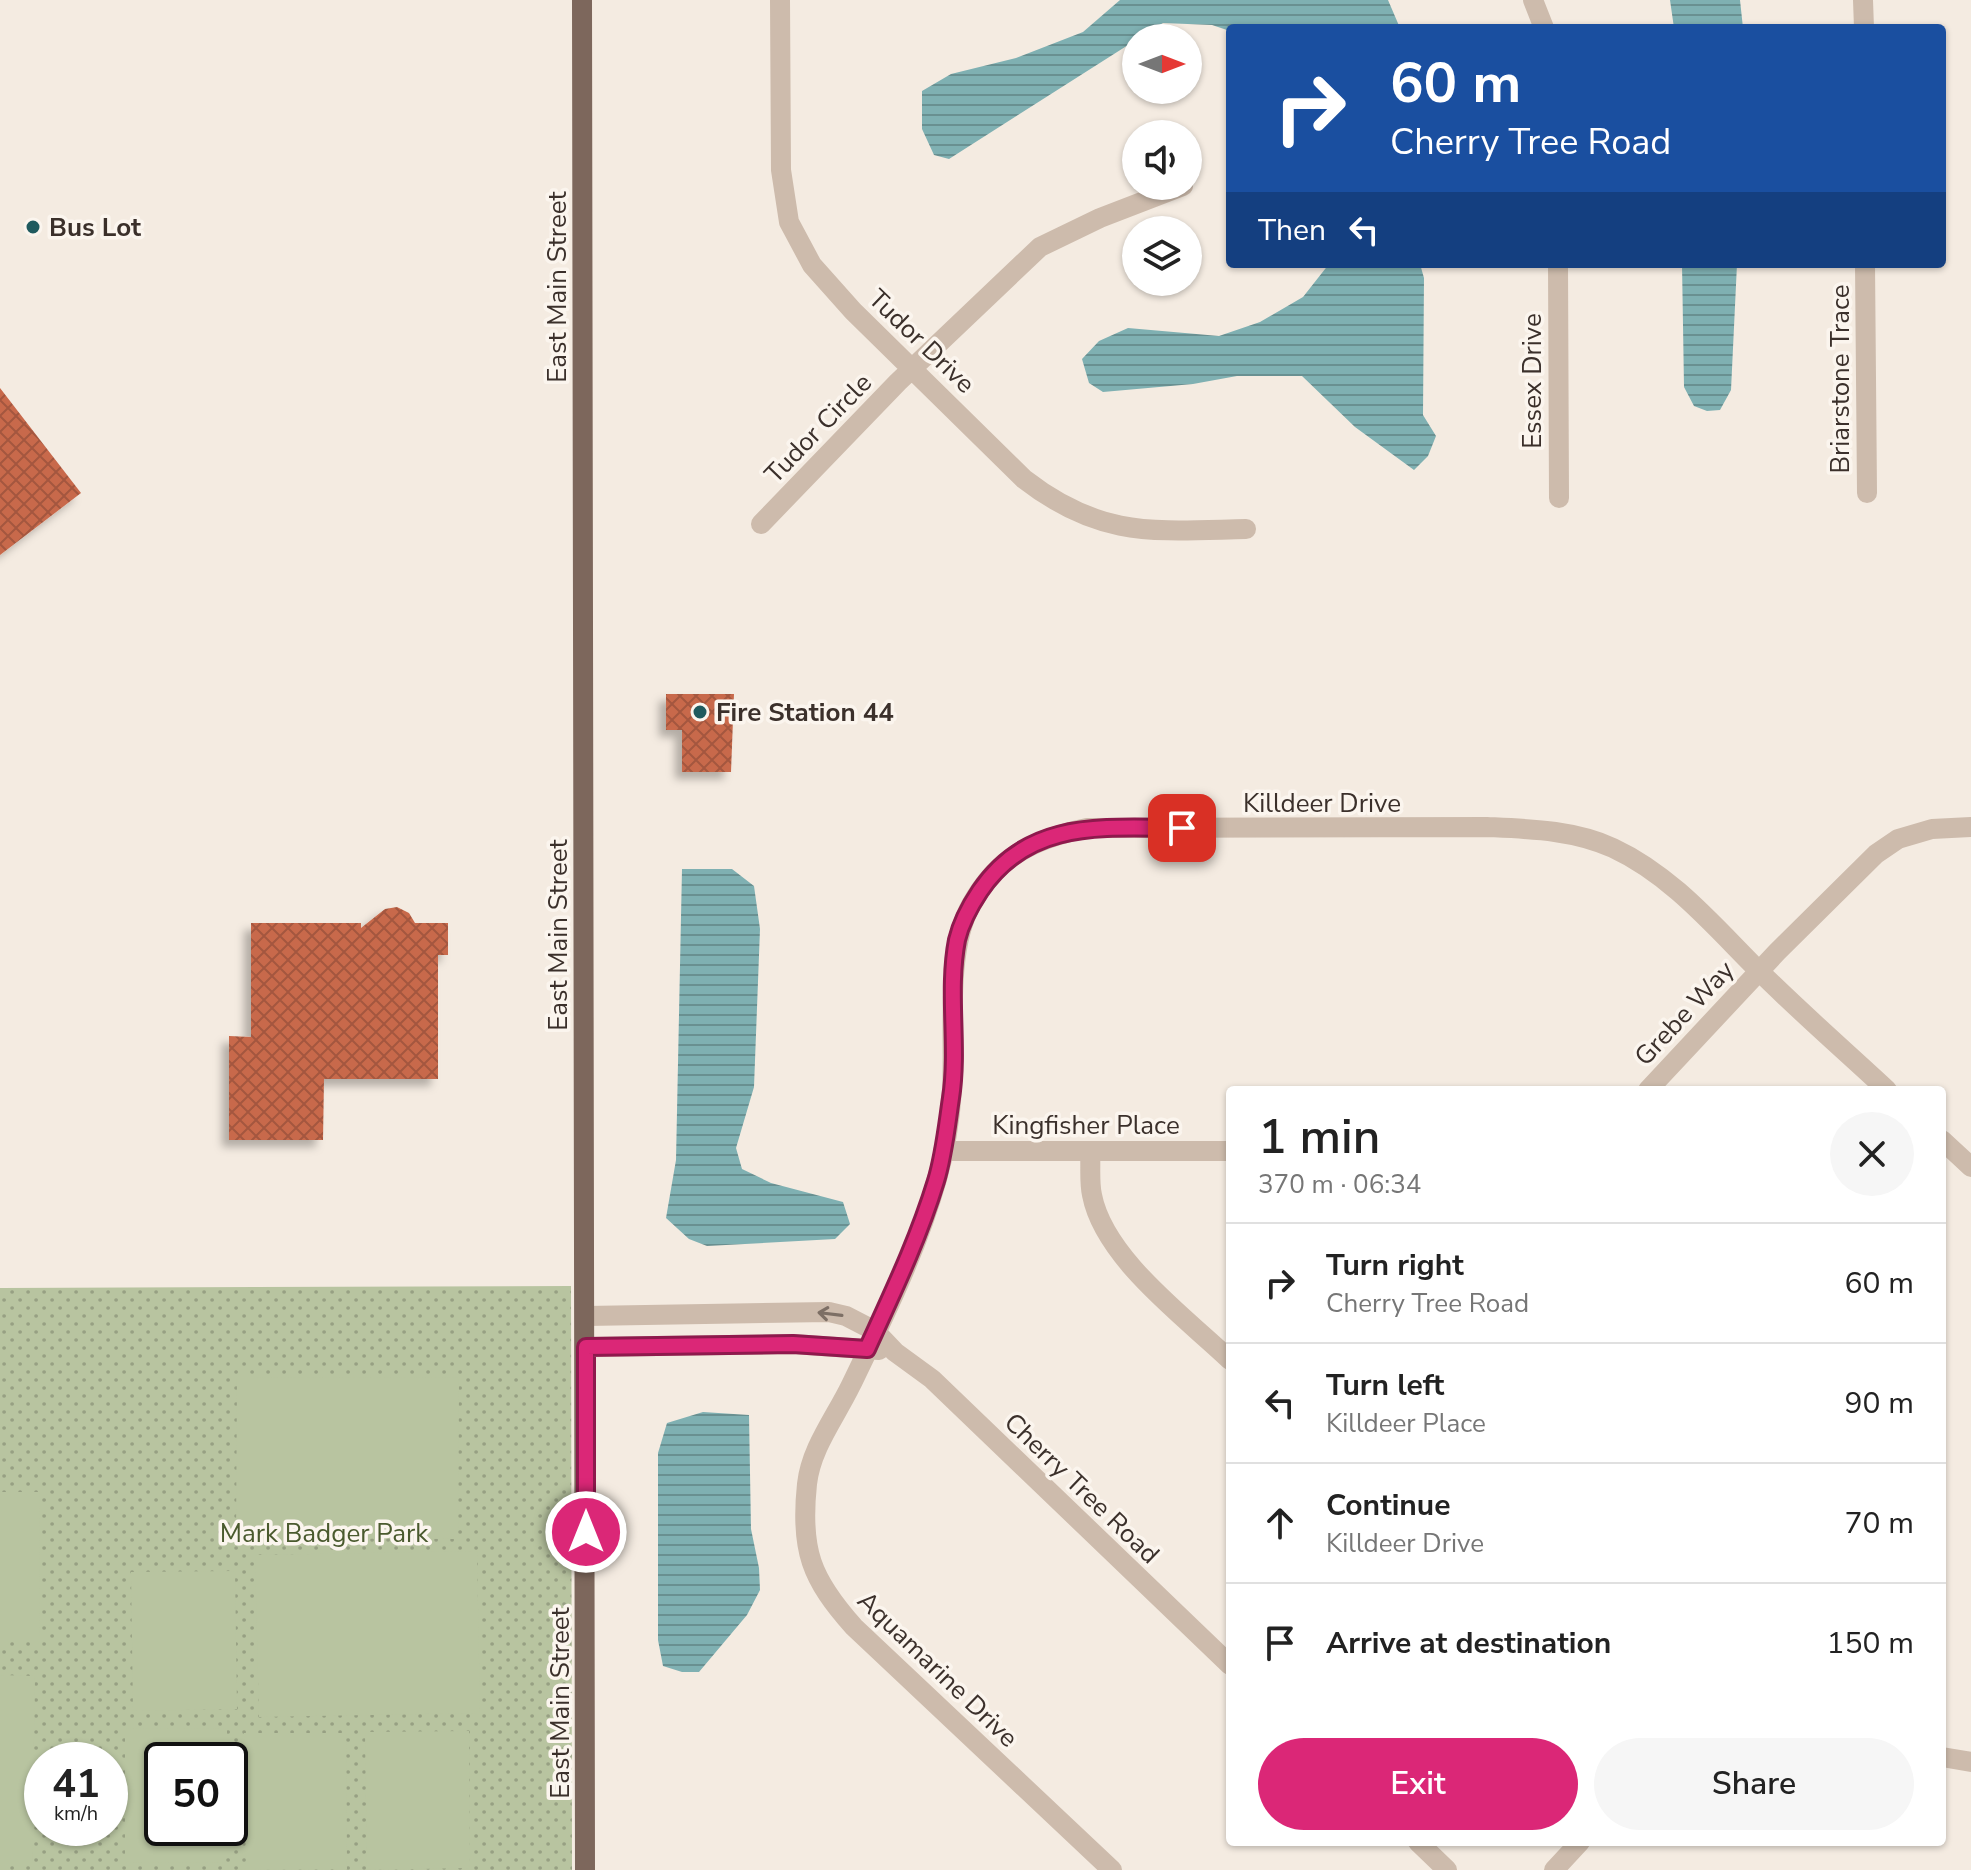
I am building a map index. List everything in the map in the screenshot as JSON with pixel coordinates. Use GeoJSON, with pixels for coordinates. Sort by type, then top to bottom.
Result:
{"type":"FeatureCollection","features":[{"type":"Feature","properties":{"kind":"main road","name":"East Main Street"},"geometry":{"type":"LineString","coordinates":[[582,0],[585,1870]]}},
{"type":"Feature","properties":{"kind":"street","name":"Tudor Drive"},"geometry":{"type":"LineString","coordinates":[[780,0],[781,170],[789,222],[812,265],[853,311],[1024,479],[1069,510],[1105,523],[1155,531],[1246,529]]}},
{"type":"Feature","properties":{"kind":"street"},"geometry":{"type":"LineString","coordinates":[[1533,0],[1542,24]]}},
{"type":"Feature","properties":{"kind":"street"},"geometry":{"type":"LineString","coordinates":[[1863,0],[1864,24]]}},
{"type":"Feature","properties":{"kind":"street","name":"Tudor Circle"},"geometry":{"type":"LineString","coordinates":[[761,524],[913,368],[1040,247],[1100,218],[1147,200]]}},
{"type":"Feature","properties":{"kind":"street","name":"Essex Drive"},"geometry":{"type":"LineString","coordinates":[[1558,268],[1559,498]]}},
{"type":"Feature","properties":{"kind":"street","name":"Briarstone Trace"},"geometry":{"type":"LineString","coordinates":[[1865,268],[1867,493]]}},
{"type":"Feature","properties":{"kind":"street","name":"Killdeer Drive"},"geometry":{"type":"LineString","coordinates":[[871,1339],[912,1250],[937,1179],[952,1093],[957,940],[969,907],[1007,859],[1032,843],[1056,834],[1087,828],[1487,827],[1575,835],[1613,848],[1648,868],[1705,914],[1758,971],[1883,1086]]}},
{"type":"Feature","properties":{"kind":"street","name":"Grebe Way"},"geometry":{"type":"LineString","coordinates":[[1652,1086],[1758,971],[1851,877],[1887,847],[1898,839],[1932,829],[1971,827]]}},
{"type":"Feature","properties":{"kind":"street"},"geometry":{"type":"LineString","coordinates":[[1946,1144],[1971,1167]]}},
{"type":"Feature","properties":{"kind":"street","name":"Kingfisher Place"},"geometry":{"type":"LineString","coordinates":[[943,1151],[1226,1151]]}},
{"type":"Feature","properties":{"kind":"street"},"geometry":{"type":"LineString","coordinates":[[1090,1152],[1091,1194],[1109,1240],[1145,1280],[1226,1356]]}},
{"type":"Feature","properties":{"kind":"street","name":"Cherry Tree Road"},"geometry":{"type":"LineString","coordinates":[[586,1316],[829,1312],[846,1316],[871,1339],[932,1379],[1226,1661]]}},
{"type":"Feature","properties":{"kind":"street"},"geometry":{"type":"LineString","coordinates":[[586,1347],[793,1344],[871,1339]]}},
{"type":"Feature","properties":{"kind":"street","name":"Aquamarine Drive"},"geometry":{"type":"LineString","coordinates":[[871,1339],[851,1385],[816,1449],[807,1482],[807,1547],[815,1573],[827,1597],[854,1627],[1112,1870]]}},
{"type":"Feature","properties":{"kind":"street"},"geometry":{"type":"LineString","coordinates":[[1946,1758],[1971,1762]]}},
{"type":"Feature","properties":{"kind":"street"},"geometry":{"type":"LineString","coordinates":[[1422,1846],[1447,1870]]}},
{"type":"Feature","properties":{"kind":"street"},"geometry":{"type":"LineString","coordinates":[[1554,1870],[1576,1846]]}},
{"type":"Feature","properties":{"kind":"green space","name":"Mark Badger Park"},"geometry":{"type":"Polygon","coordinates":[[[571,1286],[572,1870],[0,1870],[0,1288],[571,1286]]]}},
{"type":"Feature","properties":{"kind":"green space"},"geometry":{"type":"Polygon","coordinates":[[[237,1377],[459,1378],[458,1539],[236,1538],[237,1377]]]}},
{"type":"Feature","properties":{"kind":"green space"},"geometry":{"type":"Polygon","coordinates":[[[0,1492],[40,1492],[39,1638],[0,1638],[0,1492]]]}},
{"type":"Feature","properties":{"kind":"green space"},"geometry":{"type":"Polygon","coordinates":[[[477,1551],[480,1713],[259,1717],[255,1555],[477,1551]]]}},
{"type":"Feature","properties":{"kind":"green space"},"geometry":{"type":"Polygon","coordinates":[[[235,1571],[237,1709],[133,1711],[131,1572],[235,1571]]]}},
{"type":"Feature","properties":{"kind":"green space"},"geometry":{"type":"Polygon","coordinates":[[[0,1675],[35,1676],[34,1742],[24,1742],[24,1846],[32,1846],[32,1864],[0,1864],[0,1675]]]}},
{"type":"Feature","properties":{"kind":"green space"},"geometry":{"type":"Polygon","coordinates":[[[125,1728],[227,1729],[227,1742],[144,1742],[144,1846],[226,1846],[226,1863],[125,1862],[125,1846],[128,1846],[128,1742],[125,1742],[125,1728]]]}},
{"type":"Feature","properties":{"kind":"green space"},"geometry":{"type":"Polygon","coordinates":[[[469,1731],[470,1868],[367,1870],[365,1732],[469,1731]]]}},
{"type":"Feature","properties":{"kind":"green space"},"geometry":{"type":"Polygon","coordinates":[[[244,1733],[346,1733],[347,1869],[246,1870],[248,1742],[244,1742],[244,1733]]]}},
{"type":"Feature","properties":{"kind":"water"},"geometry":{"type":"Polygon","coordinates":[[[1120,0],[1388,0],[1398,24],[1226,24],[1226,30],[1202,24],[1122,24],[1122,49],[949,159],[934,155],[922,129],[922,91],[951,74],[1016,58],[1083,32],[1120,0]]]}},
{"type":"Feature","properties":{"kind":"water"},"geometry":{"type":"Polygon","coordinates":[[[1670,0],[1740,0],[1743,24],[1673,24],[1670,0]]]}},
{"type":"Feature","properties":{"kind":"water"},"geometry":{"type":"Polygon","coordinates":[[[1326,268],[1421,268],[1424,278],[1423,415],[1436,436],[1428,456],[1414,470],[1355,427],[1302,376],[1237,376],[1193,384],[1103,392],[1089,383],[1082,359],[1099,341],[1128,328],[1219,336],[1260,322],[1303,297],[1326,268]]]}},
{"type":"Feature","properties":{"kind":"water"},"geometry":{"type":"Polygon","coordinates":[[[1682,268],[1737,268],[1731,390],[1720,410],[1707,411],[1694,406],[1684,387],[1682,268]]]}},
{"type":"Feature","properties":{"kind":"water"},"geometry":{"type":"Polygon","coordinates":[[[682,869],[732,869],[754,886],[760,929],[754,1087],[736,1148],[742,1169],[771,1183],[843,1202],[850,1224],[835,1239],[707,1246],[689,1239],[666,1218],[676,1160],[682,869]]]}},
{"type":"Feature","properties":{"kind":"water"},"geometry":{"type":"Polygon","coordinates":[[[703,1412],[749,1415],[751,1529],[760,1590],[747,1615],[699,1672],[682,1672],[663,1666],[658,1640],[658,1453],[667,1423],[703,1412]]]}},
{"type":"Feature","properties":{"kind":"building"},"geometry":{"type":"Polygon","coordinates":[[[0,388],[81,493],[0,555],[0,388]]]}},
{"type":"Feature","properties":{"kind":"building"},"geometry":{"type":"Polygon","coordinates":[[[666,694],[734,694],[731,772],[682,772],[682,730],[666,730],[666,694]]]}},
{"type":"Feature","properties":{"kind":"building"},"geometry":{"type":"Polygon","coordinates":[[[397,907],[409,913],[415,923],[448,923],[448,955],[438,955],[438,1079],[324,1079],[323,1140],[229,1140],[229,1036],[251,1037],[251,923],[361,923],[361,928],[385,909],[397,907]]]}},
{"type":"Feature","properties":{"kind":"place","name":"Bus Lot"},"geometry":{"type":"Point","coordinates":[33,227]}},
{"type":"Feature","properties":{"kind":"place","name":"Fire Station 44"},"geometry":{"type":"Point","coordinates":[700,712]}},
{"type":"Feature","properties":{"kind":"route"},"geometry":{"type":"LineString","coordinates":[[586,1532],[586,1347],[814,1344],[867,1349],[912,1250],[937,1179],[952,1093],[957,940],[969,907],[1007,859],[1032,843],[1056,834],[1087,828],[1182,828]]}}]}
